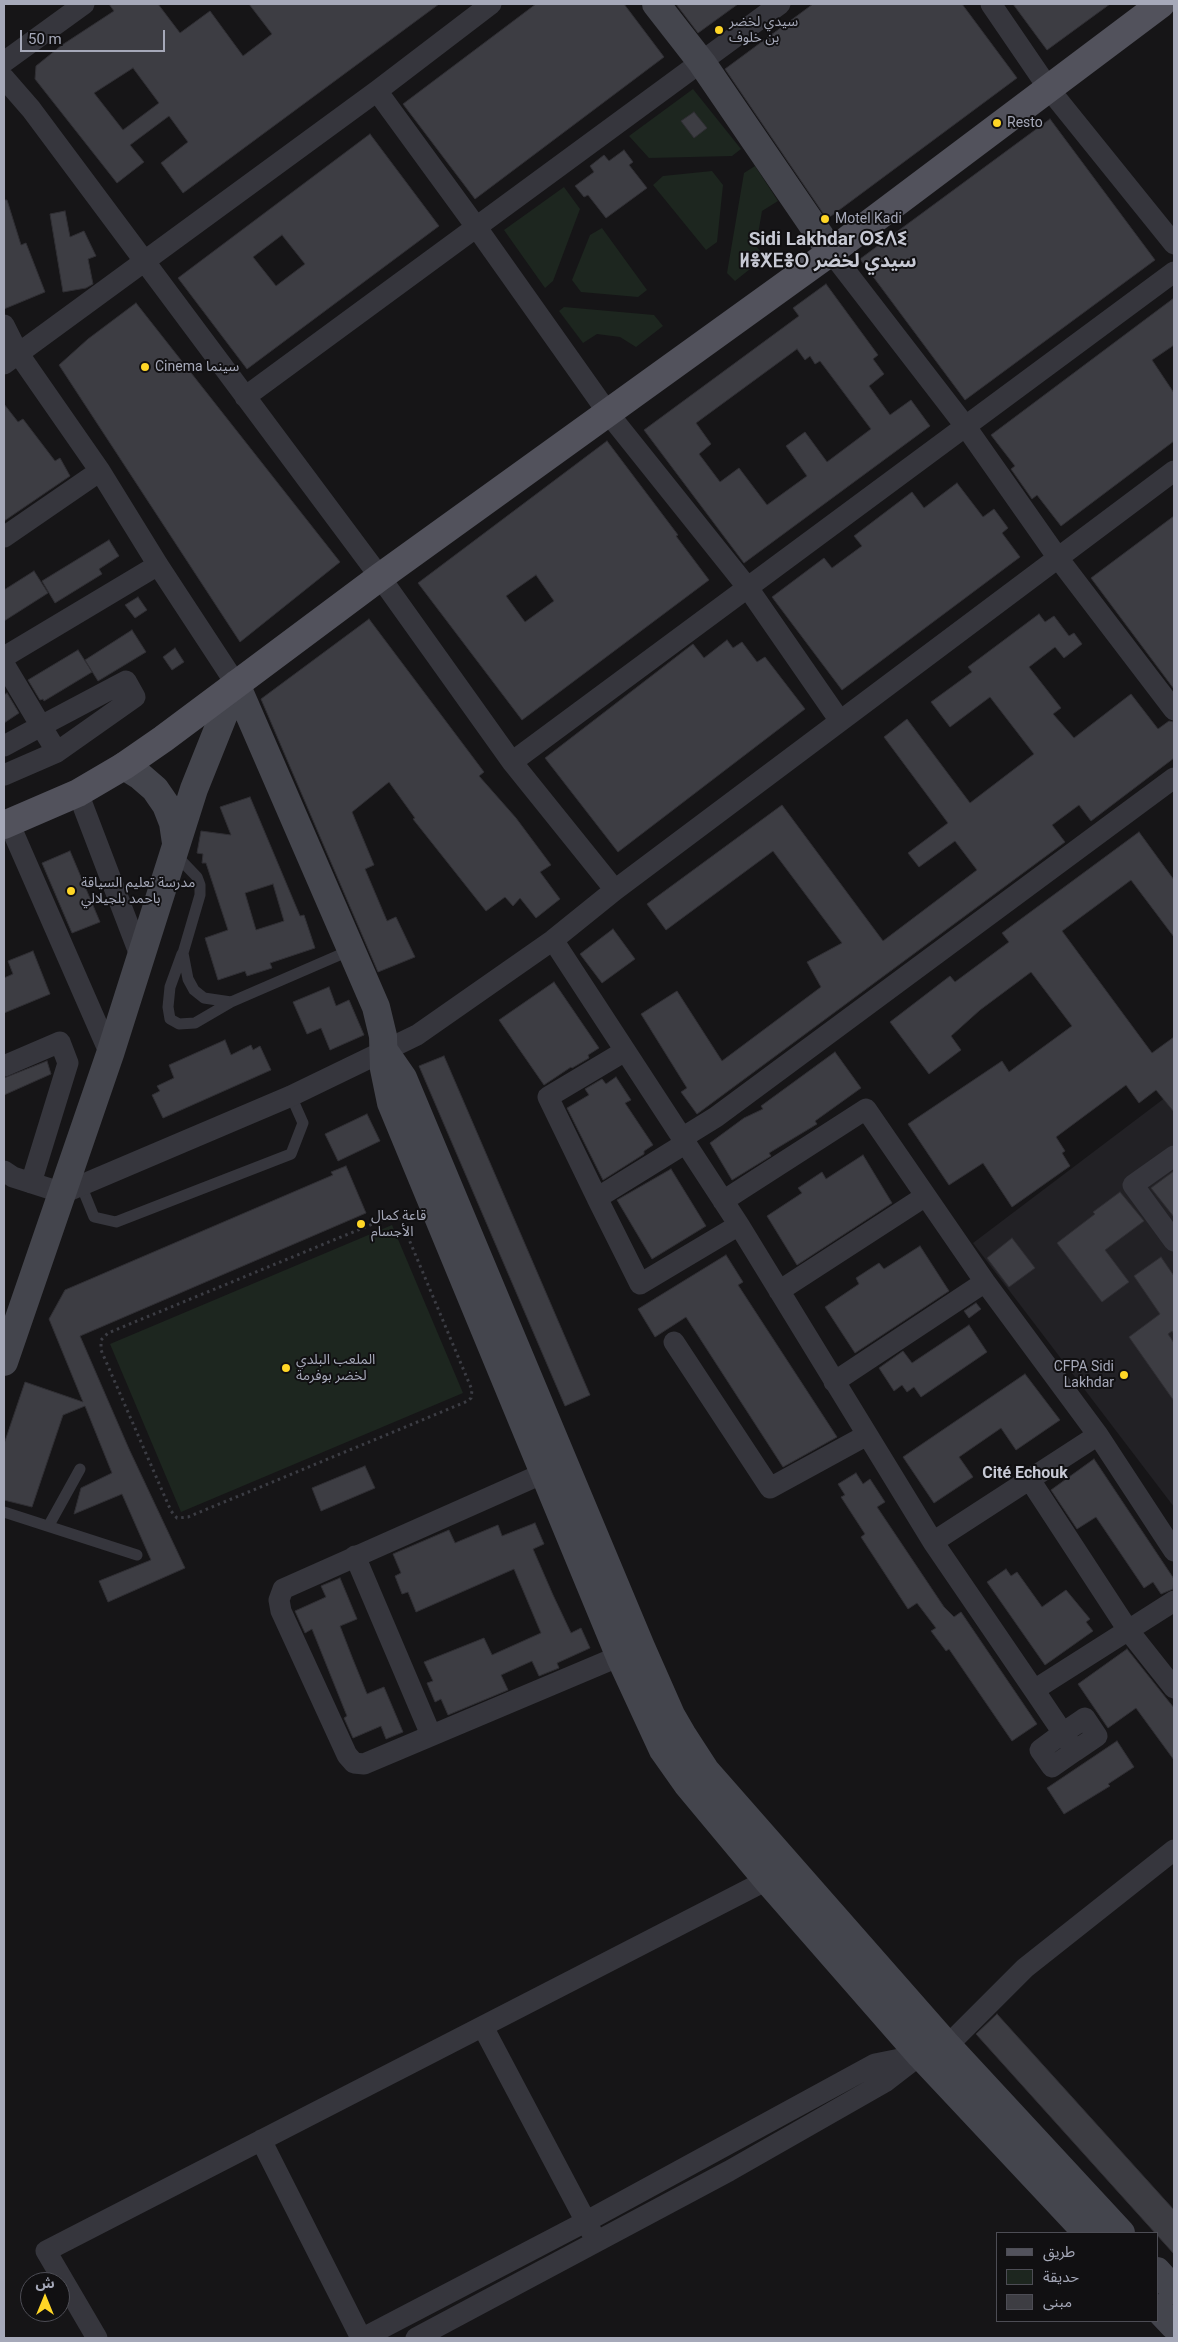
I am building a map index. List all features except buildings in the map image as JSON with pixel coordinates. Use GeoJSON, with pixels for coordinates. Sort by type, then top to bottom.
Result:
{"type":"FeatureCollection","features":[{"type":"Feature","properties":{"kind":"main road"},"geometry":{"type":"LineString","coordinates":[[656,4],[702,63],[831,252]]}},
{"type":"Feature","properties":{"kind":"main road"},"geometry":{"type":"LineString","coordinates":[[7,824],[78,793],[124,766],[380,577],[831,252],[1161,4]]}},
{"type":"Feature","properties":{"kind":"main road"},"geometry":{"type":"LineString","coordinates":[[4,1362],[72,1189],[110,1054],[194,789],[236,684]]}},
{"type":"Feature","properties":{"kind":"main road"},"geometry":{"type":"LineString","coordinates":[[236,684],[351,950],[380,1022],[385,1052],[384,1069],[391,1103],[544,1473],[630,1652],[706,1771],[945,2043],[1121,2232]]}},
{"type":"Feature","properties":{"kind":"main road"},"geometry":{"type":"LineString","coordinates":[[124,766],[140,776],[155,789],[166,805],[173,824],[175,848]]}},
{"type":"Feature","properties":{"kind":"main road"},"geometry":{"type":"LineString","coordinates":[[385,1052],[404,1078],[630,1652],[653,1731],[675,1767],[768,1880],[920,2055],[1086,2232]]}},
{"type":"Feature","properties":{"kind":"main road"},"geometry":{"type":"LineString","coordinates":[[1158,2272],[1174,2290]]}},
{"type":"Feature","properties":{"kind":"main road"},"geometry":{"type":"LineString","coordinates":[[1158,2309],[1174,2326]]}},
{"type":"Feature","properties":{"kind":"street"},"geometry":{"type":"LineString","coordinates":[[4,62],[84,4]]}},
{"type":"Feature","properties":{"kind":"street"},"geometry":{"type":"LineString","coordinates":[[11,358],[377,92],[492,4]]}},
{"type":"Feature","properties":{"kind":"street"},"geometry":{"type":"LineString","coordinates":[[246,397],[780,4]]}},
{"type":"Feature","properties":{"kind":"street"},"geometry":{"type":"LineString","coordinates":[[991,4],[1049,89],[1174,244]]}},
{"type":"Feature","properties":{"kind":"street"},"geometry":{"type":"LineString","coordinates":[[4,78],[30,109],[144,260],[380,577],[512,762],[615,890]]}},
{"type":"Feature","properties":{"kind":"street"},"geometry":{"type":"LineString","coordinates":[[377,92],[477,228],[608,413],[748,588],[840,721]]}},
{"type":"Feature","properties":{"kind":"street"},"geometry":{"type":"LineString","coordinates":[[831,252],[966,427],[1058,558],[1174,710]]}},
{"type":"Feature","properties":{"kind":"street"},"geometry":{"type":"LineString","coordinates":[[512,762],[1174,272]]}},
{"type":"Feature","properties":{"kind":"street"},"geometry":{"type":"LineString","coordinates":[[4,325],[11,358],[100,471],[158,565],[236,684]]}},
{"type":"Feature","properties":{"kind":"street"},"geometry":{"type":"LineString","coordinates":[[4,537],[100,471]]}},
{"type":"Feature","properties":{"kind":"street"},"geometry":{"type":"LineString","coordinates":[[4,1171],[13,1177],[31,1183],[72,1189],[291,1096],[385,1052],[416,1035],[553,940],[615,890],[1174,471]]}},
{"type":"Feature","properties":{"kind":"street"},"geometry":{"type":"LineString","coordinates":[[4,657],[158,565]]}},
{"type":"Feature","properties":{"kind":"street"},"geometry":{"type":"LineString","coordinates":[[4,664],[57,752]]}},
{"type":"Feature","properties":{"kind":"street"},"geometry":{"type":"LineString","coordinates":[[4,746],[126,681],[135,697],[57,752],[4,775]]}},
{"type":"Feature","properties":{"kind":"street"},"geometry":{"type":"LineString","coordinates":[[597,1198],[716,1117],[1174,778]]}},
{"type":"Feature","properties":{"kind":"street"},"geometry":{"type":"LineString","coordinates":[[78,793],[141,958]]}},
{"type":"Feature","properties":{"kind":"street"},"geometry":{"type":"LineString","coordinates":[[7,824],[110,1054]]}},
{"type":"Feature","properties":{"kind":"street"},"geometry":{"type":"LineString","coordinates":[[553,940],[739,1225],[933,1542],[1063,1734]]}},
{"type":"Feature","properties":{"kind":"street"},"geometry":{"type":"LineString","coordinates":[[4,1051],[32,1039],[42,1063],[4,1078]]}},
{"type":"Feature","properties":{"kind":"street"},"geometry":{"type":"LineString","coordinates":[[4,1066],[60,1042],[68,1063],[31,1183]]}},
{"type":"Feature","properties":{"kind":"street"},"geometry":{"type":"LineString","coordinates":[[625,1051],[548,1097],[640,1284],[739,1225]]}},
{"type":"Feature","properties":{"kind":"street"},"geometry":{"type":"LineString","coordinates":[[723,1201],[866,1109],[924,1197],[1098,1435],[1174,1551]]}},
{"type":"Feature","properties":{"kind":"street"},"geometry":{"type":"LineString","coordinates":[[1174,1156],[1133,1185],[1174,1241]]}},
{"type":"Feature","properties":{"kind":"street"},"geometry":{"type":"LineString","coordinates":[[779,1291],[924,1197]]}},
{"type":"Feature","properties":{"kind":"street"},"geometry":{"type":"LineString","coordinates":[[834,1382],[985,1282]]}},
{"type":"Feature","properties":{"kind":"street"},"geometry":{"type":"LineString","coordinates":[[674,1342],[770,1488],[867,1436]]}},
{"type":"Feature","properties":{"kind":"street"},"geometry":{"type":"LineString","coordinates":[[933,1542],[1098,1435]]}},
{"type":"Feature","properties":{"kind":"street"},"geometry":{"type":"LineString","coordinates":[[544,1473],[288,1586],[280,1594],[281,1611],[347,1755],[354,1762],[364,1764],[630,1652]]}},
{"type":"Feature","properties":{"kind":"street"},"geometry":{"type":"LineString","coordinates":[[1030,1480],[1128,1630],[1174,1688]]}},
{"type":"Feature","properties":{"kind":"street"},"geometry":{"type":"LineString","coordinates":[[355,1556],[431,1735]]}},
{"type":"Feature","properties":{"kind":"street"},"geometry":{"type":"LineString","coordinates":[[1034,1690],[1174,1602]]}},
{"type":"Feature","properties":{"kind":"street"},"geometry":{"type":"LineString","coordinates":[[1085,1718],[1097,1736],[1052,1767],[1040,1750],[1063,1734],[1085,1718]]}},
{"type":"Feature","properties":{"kind":"street"},"geometry":{"type":"LineString","coordinates":[[416,2338],[729,2171],[885,2082],[920,2055],[961,2033],[1025,1968],[1174,1850]]}},
{"type":"Feature","properties":{"kind":"street"},"geometry":{"type":"LineString","coordinates":[[97,2338],[46,2251],[768,1880]]}},
{"type":"Feature","properties":{"kind":"street"},"geometry":{"type":"LineString","coordinates":[[483,2027],[587,2221],[596,2242]]}},
{"type":"Feature","properties":{"kind":"street"},"geometry":{"type":"LineString","coordinates":[[261,2140],[362,2338],[587,2221],[875,2064],[920,2055]]}},
{"type":"Feature","properties":{"kind":"lane"},"geometry":{"type":"LineString","coordinates":[[175,848],[197,877],[200,884],[200,895],[183,953],[170,987],[168,1007],[170,1019],[179,1024],[195,1024],[230,1002],[351,950]]}},
{"type":"Feature","properties":{"kind":"lane"},"geometry":{"type":"LineString","coordinates":[[183,953],[188,978],[194,990],[204,998],[230,1002]]}},
{"type":"Feature","properties":{"kind":"lane"},"geometry":{"type":"LineString","coordinates":[[72,1189],[94,1217],[116,1222],[291,1154],[303,1123],[291,1096]]}},
{"type":"Feature","properties":{"kind":"lane"},"geometry":{"type":"LineString","coordinates":[[49,1525],[80,1469]]}},
{"type":"Feature","properties":{"kind":"lane"},"geometry":{"type":"LineString","coordinates":[[4,1512],[137,1555]]}},
{"type":"Feature","properties":{"kind":"path"},"geometry":{"type":"LineString","coordinates":[[392,1216],[401,1220],[472,1390],[468,1401],[180,1518],[171,1512],[102,1352],[101,1340],[108,1333],[392,1216]]}},
{"type":"Feature","properties":{"kind":"shaded area","name":"CFPA Sidi Lakhdar"},"geometry":{"type":"Polygon","coordinates":[[[1174,1091],[1174,1507],[973,1243],[1174,1091]]]}},
{"type":"Feature","properties":{"kind":"green space"},"geometry":{"type":"Polygon","coordinates":[[[693,89],[741,149],[732,156],[649,158],[629,136],[693,89]]]}},
{"type":"Feature","properties":{"kind":"green space"},"geometry":{"type":"Polygon","coordinates":[[[755,166],[778,201],[762,211],[756,246],[765,257],[735,281],[727,273],[744,173],[755,166]]]}},
{"type":"Feature","properties":{"kind":"green space"},"geometry":{"type":"Polygon","coordinates":[[[712,171],[723,185],[717,242],[706,250],[653,185],[663,176],[712,171]]]}},
{"type":"Feature","properties":{"kind":"green space"},"geometry":{"type":"Polygon","coordinates":[[[564,187],[580,209],[553,281],[545,288],[504,230],[564,187]]]}},
{"type":"Feature","properties":{"kind":"green space"},"geometry":{"type":"Polygon","coordinates":[[[602,228],[647,290],[638,297],[581,292],[572,280],[590,235],[602,228]]]}},
{"type":"Feature","properties":{"kind":"green space"},"geometry":{"type":"Polygon","coordinates":[[[564,307],[654,315],[663,326],[636,347],[620,337],[597,334],[583,343],[559,311],[564,307]]]}},
{"type":"Feature","properties":{"kind":"green space","name":"الملعب البلدي لخضر بوفرمة"},"geometry":{"type":"Polygon","coordinates":[[[392,1225],[463,1393],[181,1512],[110,1344],[392,1225]]]}},
{"type":"Feature","properties":{"kind":"place","name":"سيدي لخضر بن خلوف"},"geometry":{"type":"Point","coordinates":[719,30]}},
{"type":"Feature","properties":{"kind":"place","name":"Resto"},"geometry":{"type":"Point","coordinates":[997,123]}},
{"type":"Feature","properties":{"kind":"place","name":"Motel Kadi"},"geometry":{"type":"Point","coordinates":[825,219]}},
{"type":"Feature","properties":{"kind":"place","name":"Cinema سينما"},"geometry":{"type":"Point","coordinates":[145,367]}},
{"type":"Feature","properties":{"kind":"place","name":"مدرسة تعليم السياقة باحمد بلجيلالي"},"geometry":{"type":"Point","coordinates":[71,891]}},
{"type":"Feature","properties":{"kind":"place","name":"قاعة كمال الأجسام"},"geometry":{"type":"Point","coordinates":[361,1224]}},
{"type":"Feature","properties":{"kind":"place","name":"الملعب البلدي لخضر بوفرمة"},"geometry":{"type":"Point","coordinates":[286,1368]}},
{"type":"Feature","properties":{"kind":"place","name":"CFPA Sidi Lakhdar"},"geometry":{"type":"Point","coordinates":[1124,1375]}},
{"type":"Feature","properties":{"kind":"district","name":"Sidi Lakhdar ⵙⵉⴷⵉ ⵍⴻⵅⴹⴻⵔ سيدي لخضر"},"geometry":{"type":"Point","coordinates":[828,251]}},
{"type":"Feature","properties":{"kind":"district","name":"Cité Echouk"},"geometry":{"type":"Point","coordinates":[1025,1474]}}]}
